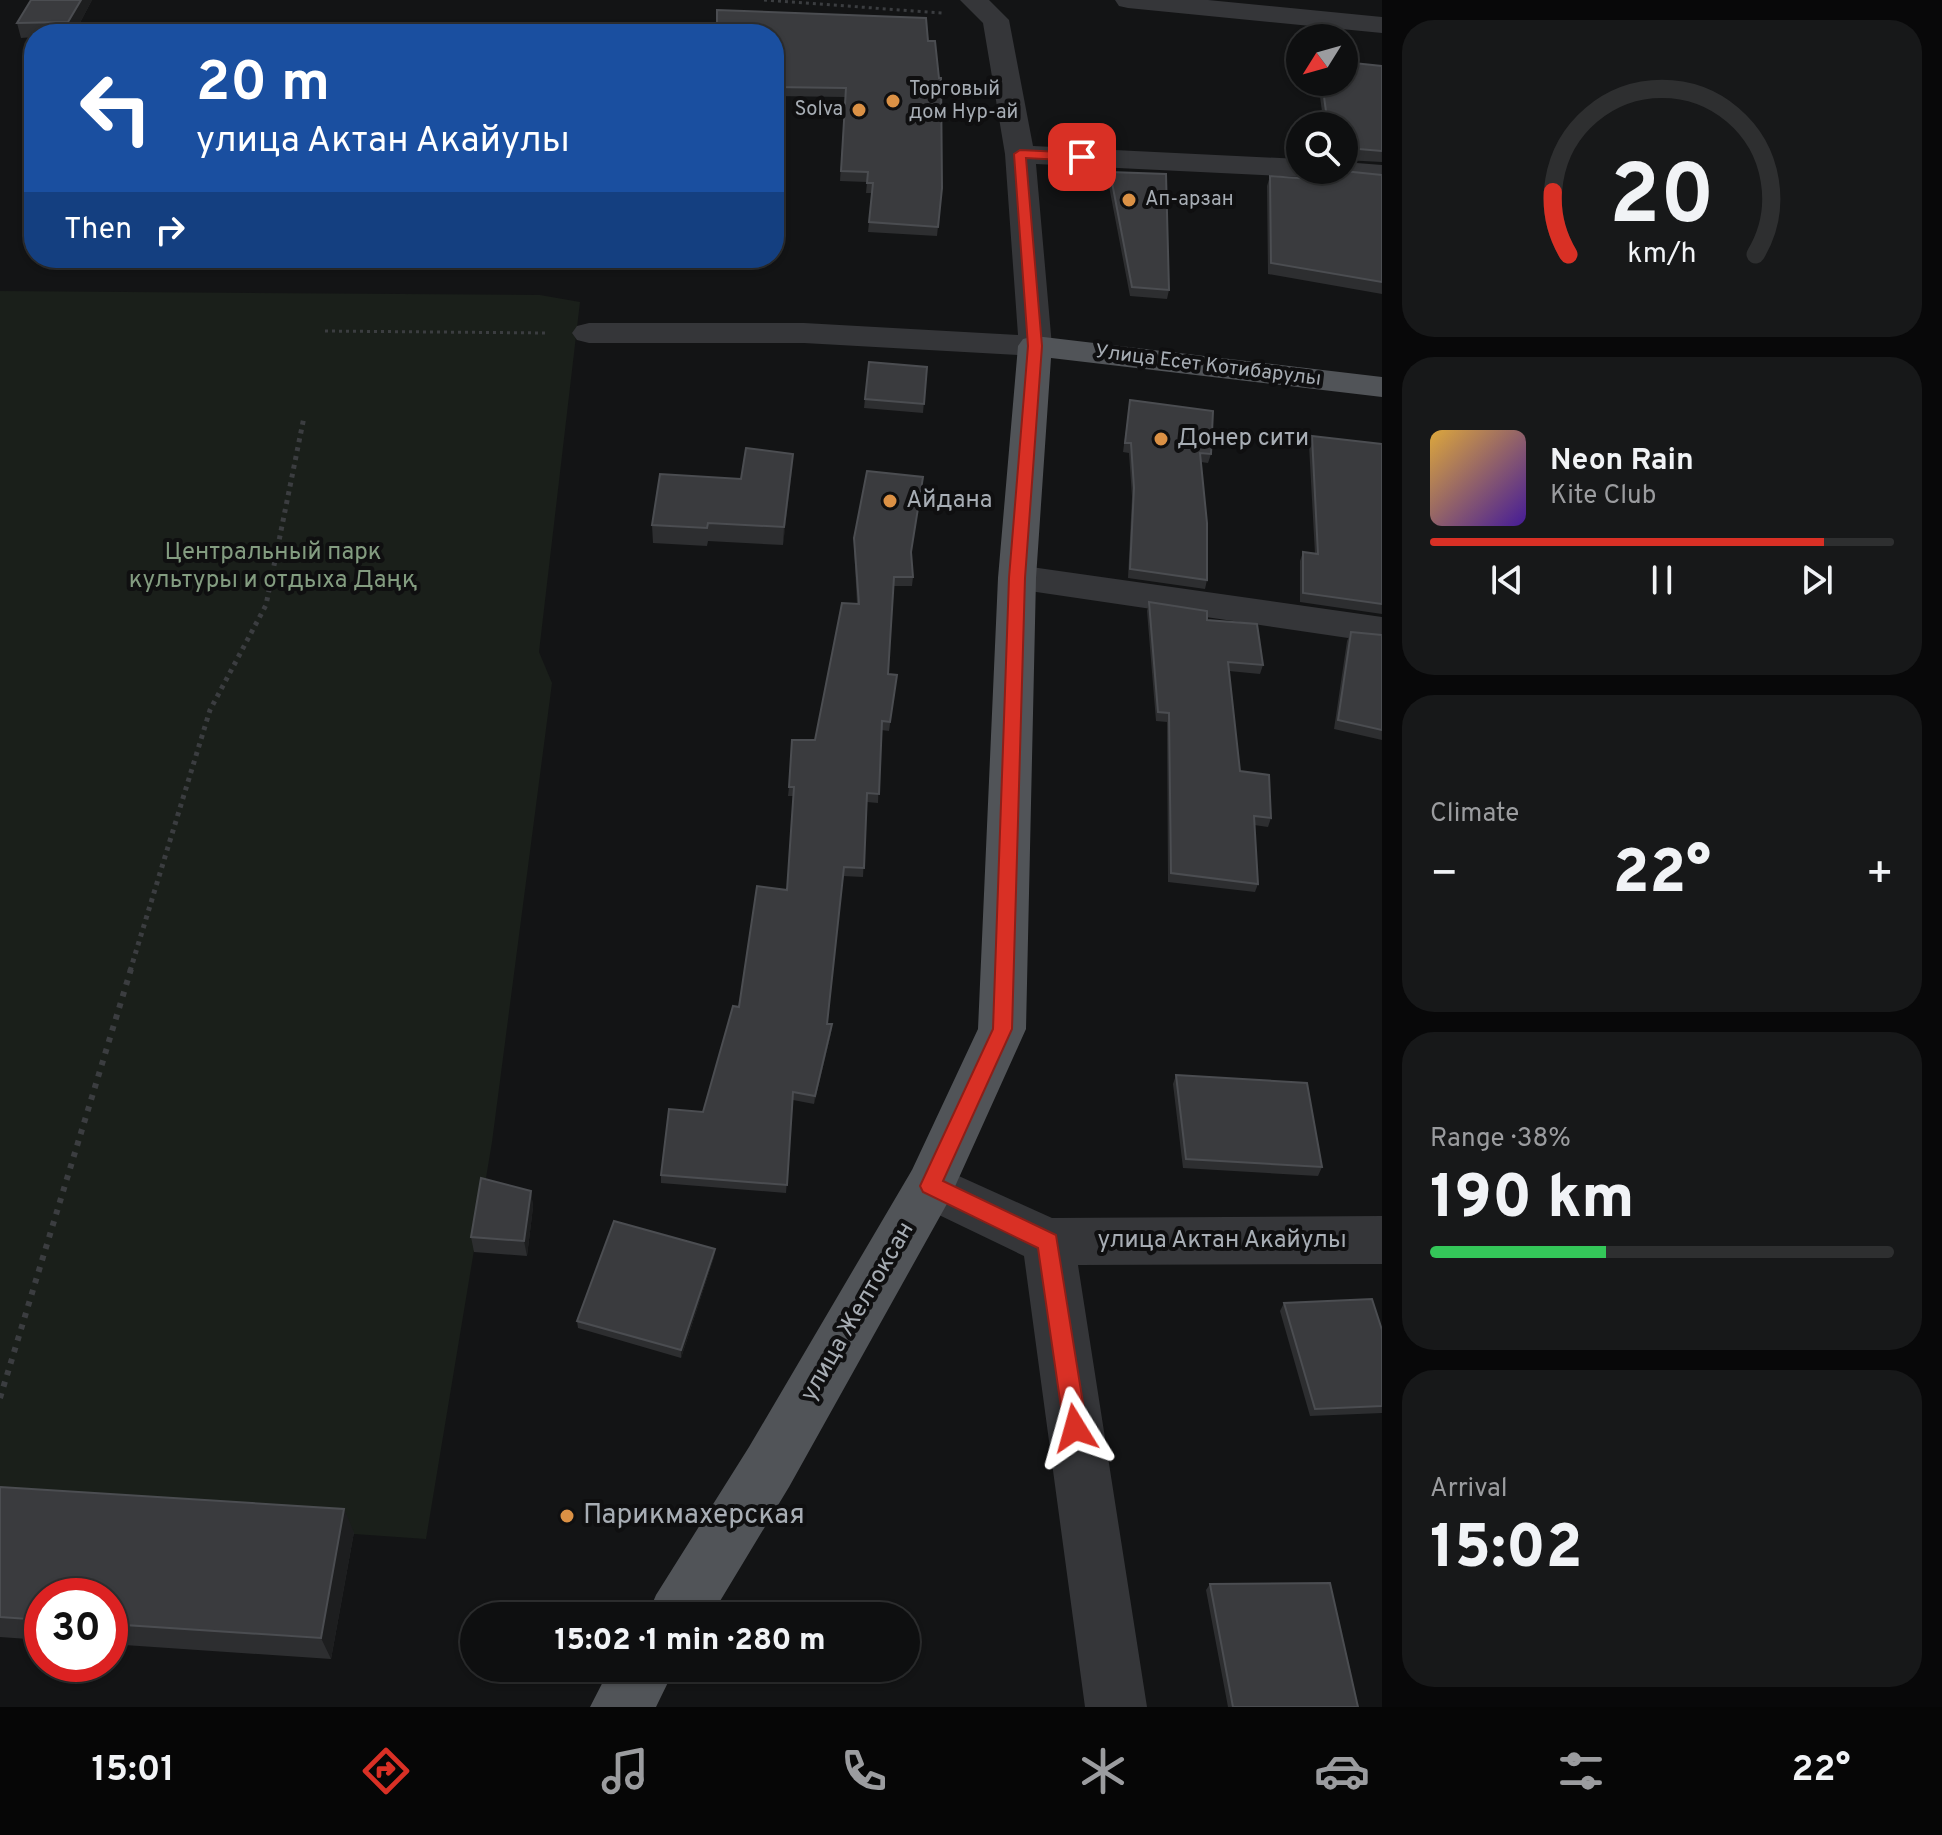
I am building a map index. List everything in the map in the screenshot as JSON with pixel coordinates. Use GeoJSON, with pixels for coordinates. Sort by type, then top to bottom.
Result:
{"type":"FeatureCollection","features":[{"type":"Feature","properties":{"kind":"main road","name":"Улица Есет Котибарулы"},"geometry":{"type":"LineString","coordinates":[[1035,346],[1382,387]]}},
{"type":"Feature","properties":{"kind":"main road","name":"улица Желтоксан"},"geometry":{"type":"LineString","coordinates":[[686,1602],[769,1467],[930,1186],[1002,1029],[1017,578],[1035,346]]}},
{"type":"Feature","properties":{"kind":"main road"},"geometry":{"type":"LineString","coordinates":[[621,1707],[636,1682]]}},
{"type":"Feature","properties":{"kind":"street"},"geometry":{"type":"LineString","coordinates":[[1128,0],[1382,25]]}},
{"type":"Feature","properties":{"kind":"street","name":"улица Желтоксан"},"geometry":{"type":"LineString","coordinates":[[960,7],[996,20],[1020,154],[1035,346]]}},
{"type":"Feature","properties":{"kind":"street"},"geometry":{"type":"LineString","coordinates":[[1020,154],[1286,167]]}},
{"type":"Feature","properties":{"kind":"street"},"geometry":{"type":"LineString","coordinates":[[1358,172],[1382,174]]}},
{"type":"Feature","properties":{"kind":"street"},"geometry":{"type":"LineString","coordinates":[[589,333],[804,333],[1035,346]]}},
{"type":"Feature","properties":{"kind":"street"},"geometry":{"type":"LineString","coordinates":[[1017,578],[1382,630]]}},
{"type":"Feature","properties":{"kind":"street","name":"улица Актан Акайулы"},"geometry":{"type":"LineString","coordinates":[[930,1186],[1048,1242],[1382,1240]]}},
{"type":"Feature","properties":{"kind":"street"},"geometry":{"type":"LineString","coordinates":[[1048,1242],[1116,1707]]}},
{"type":"Feature","properties":{"kind":"path"},"geometry":{"type":"LineString","coordinates":[[764,0],[960,7]]}},
{"type":"Feature","properties":{"kind":"path"},"geometry":{"type":"LineString","coordinates":[[325,331],[589,333]]}},
{"type":"Feature","properties":{"kind":"path"},"geometry":{"type":"LineString","coordinates":[[0,1398],[210,710],[266,605],[304,417]]}},
{"type":"Feature","properties":{"kind":"green space","name":"Центральный парк культуры и отдыха Даңқ"},"geometry":{"type":"Polygon","coordinates":[[[0,291],[540,295],[580,302],[539,652],[552,683],[492,1142],[426,1539],[0,1509],[0,291]]]}},
{"type":"Feature","properties":{"kind":"building"},"geometry":{"type":"Polygon","coordinates":[[[31,0],[81,0],[68,22],[17,23],[31,0]]]}},
{"type":"Feature","properties":{"kind":"building"},"geometry":{"type":"Polygon","coordinates":[[[717,10],[926,18],[928,41],[935,41],[941,78],[942,188],[938,227],[869,222],[873,183],[867,183],[868,172],[841,171],[846,88],[784,87],[784,24],[717,24],[717,10]]]}},
{"type":"Feature","properties":{"kind":"building"},"geometry":{"type":"Polygon","coordinates":[[[1358,63],[1382,66],[1382,151],[1358,149],[1358,112],[1326,112],[1324,96],[1358,96],[1358,63]]]}},
{"type":"Feature","properties":{"kind":"building"},"geometry":{"type":"Polygon","coordinates":[[[1110,172],[1166,174],[1169,290],[1132,287],[1110,172]]]}},
{"type":"Feature","properties":{"kind":"building"},"geometry":{"type":"Polygon","coordinates":[[[1358,172],[1382,175],[1382,282],[1271,263],[1270,176],[1286,177],[1286,184],[1358,184],[1358,172]]]}},
{"type":"Feature","properties":{"kind":"building"},"geometry":{"type":"Polygon","coordinates":[[[869,362],[927,367],[924,404],[865,399],[869,362]]]}},
{"type":"Feature","properties":{"kind":"building"},"geometry":{"type":"Polygon","coordinates":[[[1130,400],[1213,411],[1211,454],[1200,453],[1207,523],[1207,580],[1130,569],[1134,488],[1131,443],[1125,443],[1130,400]]]}},
{"type":"Feature","properties":{"kind":"building"},"geometry":{"type":"Polygon","coordinates":[[[1312,436],[1382,444],[1382,604],[1303,593],[1303,552],[1318,554],[1312,436]]]}},
{"type":"Feature","properties":{"kind":"building"},"geometry":{"type":"Polygon","coordinates":[[[746,448],[793,454],[784,527],[708,523],[707,528],[652,525],[660,474],[741,479],[746,448]]]}},
{"type":"Feature","properties":{"kind":"building"},"geometry":{"type":"Polygon","coordinates":[[[867,471],[923,477],[911,552],[913,577],[894,577],[888,674],[897,675],[890,722],[882,721],[879,794],[867,793],[864,868],[844,867],[827,1024],[832,1024],[815,1096],[793,1092],[787,1185],[661,1175],[669,1109],[703,1112],[733,1006],[739,1007],[757,886],[787,890],[794,787],[789,787],[792,740],[815,740],[842,603],[859,604],[854,538],[867,471]]]}},
{"type":"Feature","properties":{"kind":"building"},"geometry":{"type":"Polygon","coordinates":[[[1149,602],[1207,611],[1207,620],[1257,624],[1263,665],[1228,662],[1240,771],[1269,775],[1271,818],[1254,816],[1258,884],[1171,873],[1169,713],[1158,712],[1149,602]]]}},
{"type":"Feature","properties":{"kind":"building"},"geometry":{"type":"Polygon","coordinates":[[[1351,632],[1382,635],[1382,730],[1338,720],[1351,632]]]}},
{"type":"Feature","properties":{"kind":"building"},"geometry":{"type":"Polygon","coordinates":[[[1176,1075],[1307,1083],[1322,1167],[1186,1159],[1176,1075]]]}},
{"type":"Feature","properties":{"kind":"building"},"geometry":{"type":"Polygon","coordinates":[[[481,1178],[531,1191],[524,1241],[471,1237],[481,1178]]]}},
{"type":"Feature","properties":{"kind":"building"},"geometry":{"type":"Polygon","coordinates":[[[614,1221],[715,1249],[681,1350],[577,1321],[614,1221]]]}},
{"type":"Feature","properties":{"kind":"building"},"geometry":{"type":"Polygon","coordinates":[[[1372,1299],[1382,1330],[1382,1406],[1315,1409],[1284,1303],[1372,1299]]]}},
{"type":"Feature","properties":{"kind":"building"},"geometry":{"type":"Polygon","coordinates":[[[0,1487],[344,1509],[321,1638],[128,1625],[128,1578],[24,1578],[24,1619],[0,1617],[0,1487]]]}},
{"type":"Feature","properties":{"kind":"building"},"geometry":{"type":"Polygon","coordinates":[[[1330,1583],[1358,1707],[1233,1707],[1210,1584],[1330,1583]]]}},
{"type":"Feature","properties":{"kind":"place","name":"Торговый дом Нур-ай"},"geometry":{"type":"Point","coordinates":[893,101]}},
{"type":"Feature","properties":{"kind":"place","name":"Solva"},"geometry":{"type":"Point","coordinates":[859,110]}},
{"type":"Feature","properties":{"kind":"place","name":"Ап-арзан"},"geometry":{"type":"Point","coordinates":[1129,200]}},
{"type":"Feature","properties":{"kind":"place","name":"Донер сити"},"geometry":{"type":"Point","coordinates":[1161,439]}},
{"type":"Feature","properties":{"kind":"place","name":"Айдана"},"geometry":{"type":"Point","coordinates":[890,501]}},
{"type":"Feature","properties":{"kind":"place","name":"Парикмахерская"},"geometry":{"type":"Point","coordinates":[567,1516]}},
{"type":"Feature","properties":{"kind":"route"},"geometry":{"type":"LineString","coordinates":[[1075,1428],[1048,1242],[930,1186],[1002,1029],[1017,578],[1035,346],[1020,154],[1082,157]]}}]}
